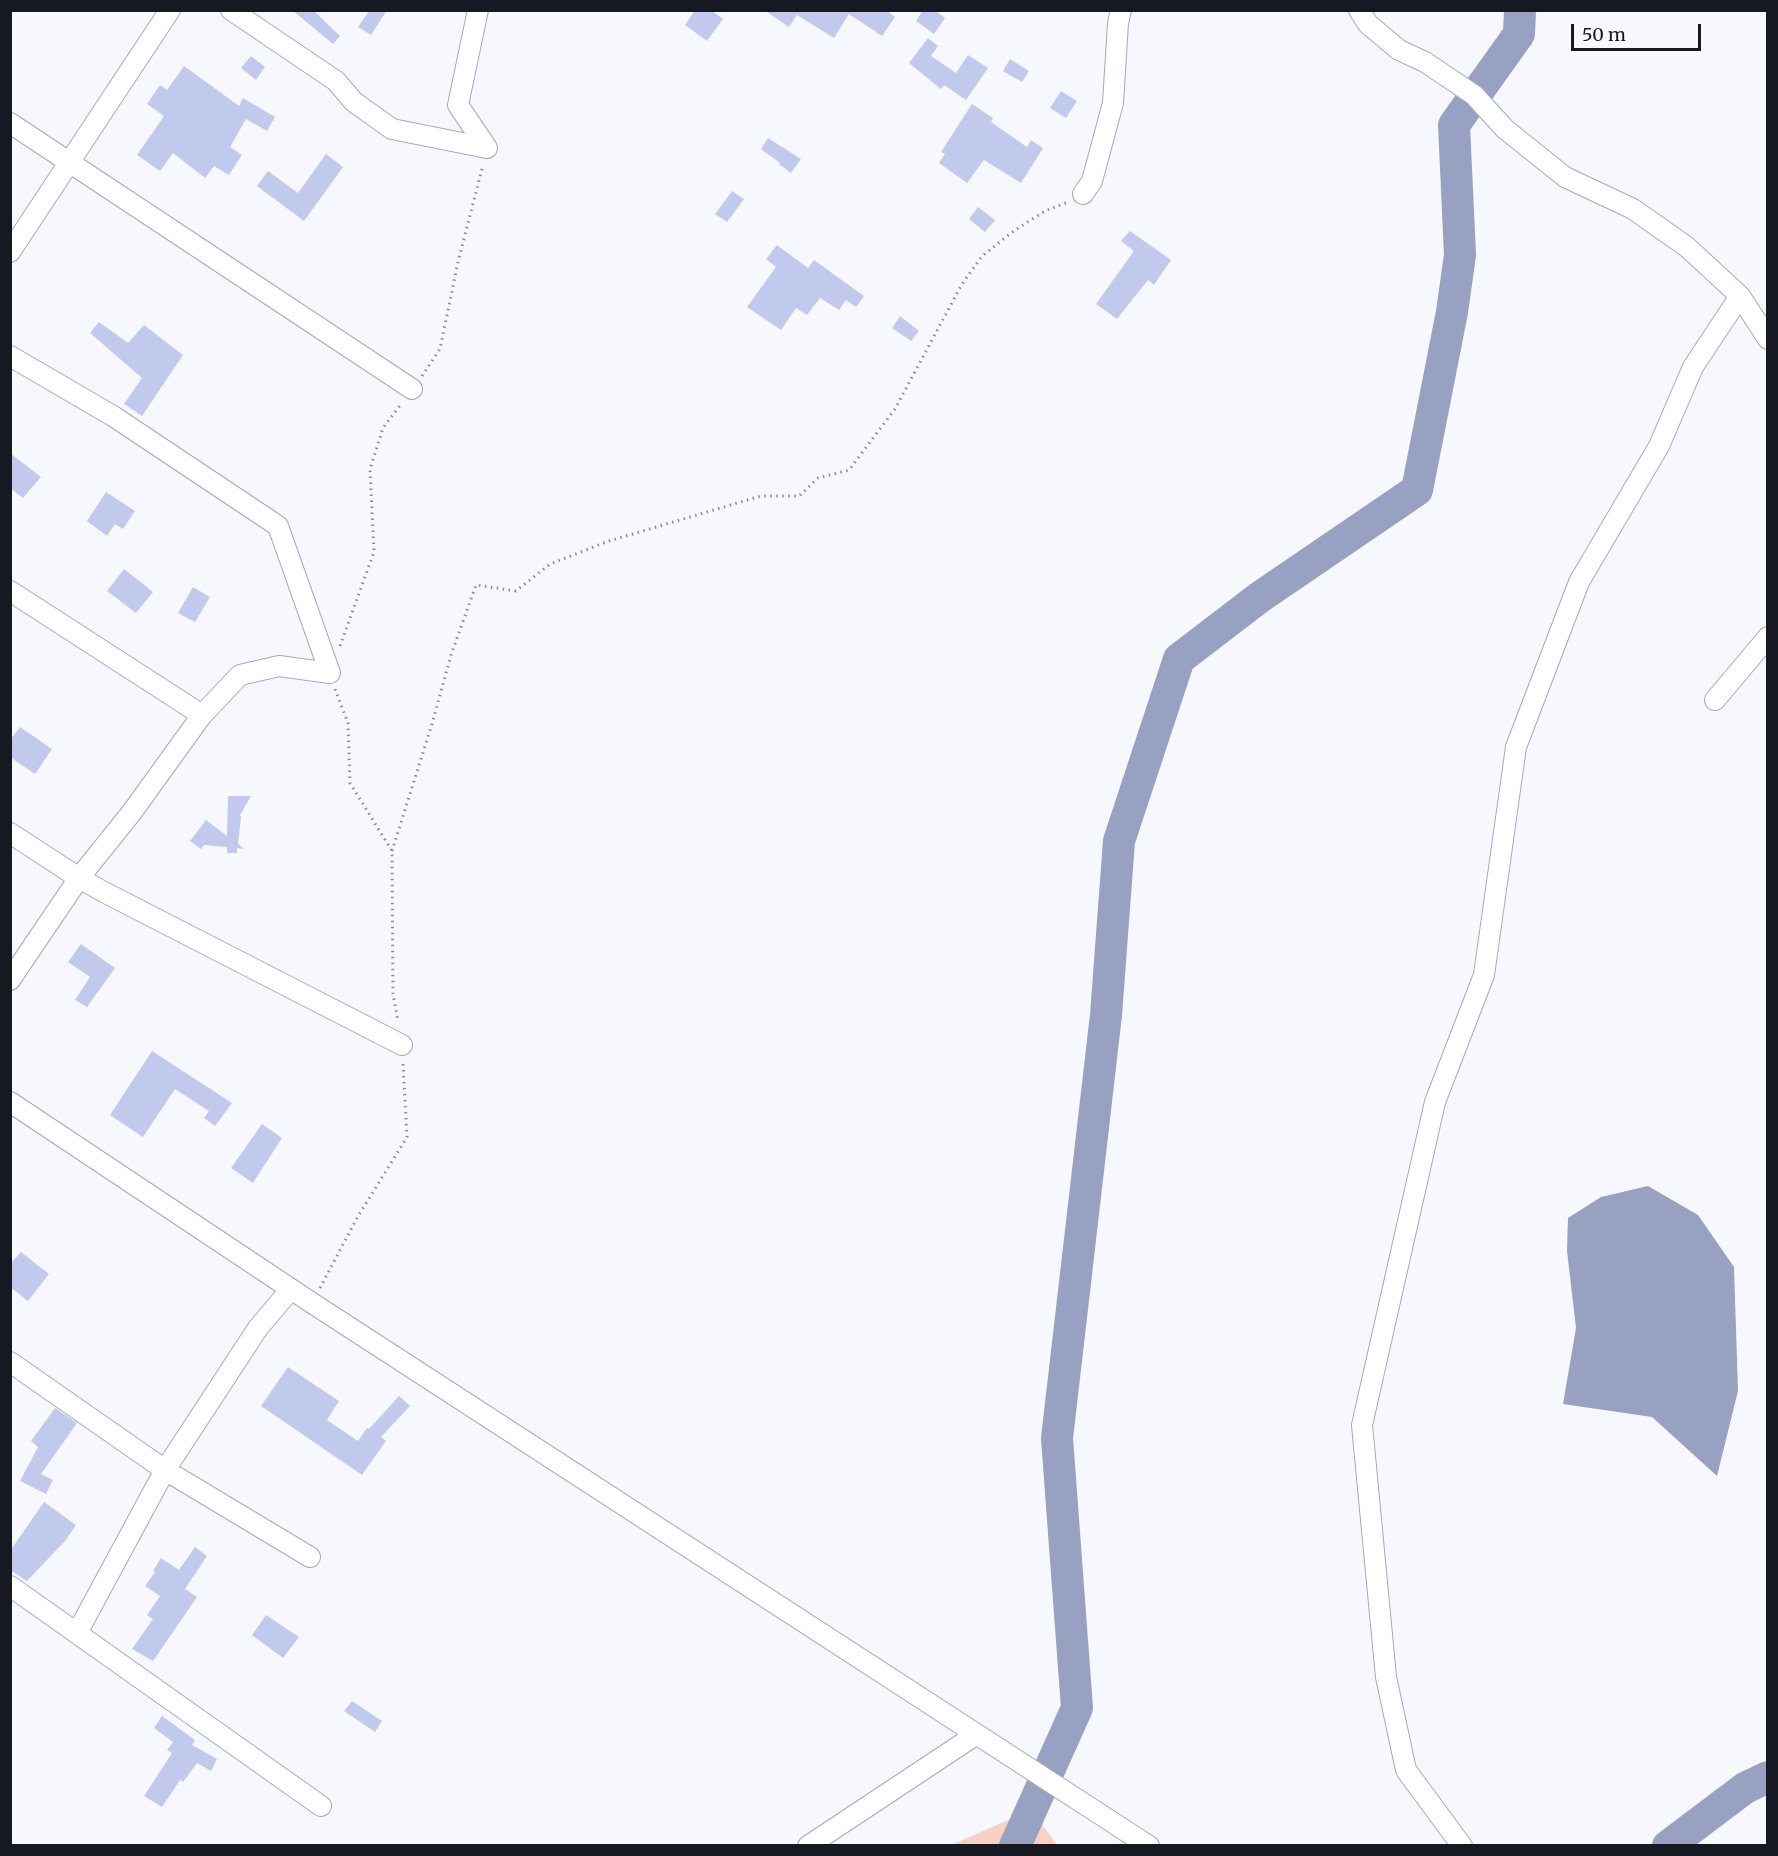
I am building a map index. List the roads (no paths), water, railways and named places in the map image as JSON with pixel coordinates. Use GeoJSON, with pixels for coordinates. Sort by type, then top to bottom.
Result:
{"type":"FeatureCollection","features":[{"type":"Feature","properties":{"kind":"street"},"geometry":{"type":"LineString","coordinates":[[10,252],[170,10]]}},
{"type":"Feature","properties":{"kind":"street"},"geometry":{"type":"LineString","coordinates":[[231,10],[336,81],[354,102],[392,129],[487,148],[458,105],[478,10]]}},
{"type":"Feature","properties":{"kind":"street"},"geometry":{"type":"LineString","coordinates":[[1083,194],[1092,181],[1113,103],[1118,23],[1121,10]]}},
{"type":"Feature","properties":{"kind":"street"},"geometry":{"type":"LineString","coordinates":[[1359,10],[1368,24],[1399,50],[1425,62],[1474,95],[1505,129],[1565,177],[1633,208],[1688,247],[1740,296],[1767,339]]}},
{"type":"Feature","properties":{"kind":"street"},"geometry":{"type":"LineString","coordinates":[[10,123],[412,389]]}},
{"type":"Feature","properties":{"kind":"street"},"geometry":{"type":"LineString","coordinates":[[1462,1845],[1406,1770],[1386,1677],[1362,1425],[1436,1102],[1484,975],[1516,747],[1580,582],[1659,446],[1693,367],[1740,296]]}},
{"type":"Feature","properties":{"kind":"street"},"geometry":{"type":"LineString","coordinates":[[10,356],[113,416],[278,526],[330,673],[279,666],[240,675],[202,715],[132,812],[79,878],[10,980]]}},
{"type":"Feature","properties":{"kind":"street"},"geometry":{"type":"LineString","coordinates":[[10,591],[202,715]]}},
{"type":"Feature","properties":{"kind":"street"},"geometry":{"type":"LineString","coordinates":[[1715,700],[1767,637]]}},
{"type":"Feature","properties":{"kind":"street"},"geometry":{"type":"LineString","coordinates":[[10,833],[79,878],[402,1045]]}},
{"type":"Feature","properties":{"kind":"street"},"geometry":{"type":"LineString","coordinates":[[10,1102],[312,1303],[1149,1845]]}},
{"type":"Feature","properties":{"kind":"street"},"geometry":{"type":"LineString","coordinates":[[77,1633],[165,1470],[258,1328],[291,1289]]}},
{"type":"Feature","properties":{"kind":"street"},"geometry":{"type":"LineString","coordinates":[[10,1362],[165,1470],[310,1557]]}},
{"type":"Feature","properties":{"kind":"street"},"geometry":{"type":"LineString","coordinates":[[10,1586],[321,1806]]}},
{"type":"Feature","properties":{"kind":"street"},"geometry":{"type":"LineString","coordinates":[[808,1845],[977,1734]]}},
{"type":"Feature","properties":{"kind":"water"},"geometry":{"type":"Polygon","coordinates":[[[1648,1186],[1698,1215],[1734,1267],[1738,1391],[1717,1476],[1652,1417],[1563,1404],[1576,1328],[1567,1251],[1568,1218],[1601,1197],[1648,1186]]]}},
{"type":"Feature","properties":{"kind":"waterway"},"geometry":{"type":"LineString","coordinates":[[1015,1846],[1077,1708],[1057,1438],[1106,1015],[1119,841],[1179,659],[1260,597],[1417,490],[1452,312],[1460,255],[1454,125],[1519,34],[1520,10]]}},
{"type":"Feature","properties":{"kind":"waterway"},"geometry":{"type":"LineString","coordinates":[[1668,1846],[1745,1788],[1768,1777]]}}]}
